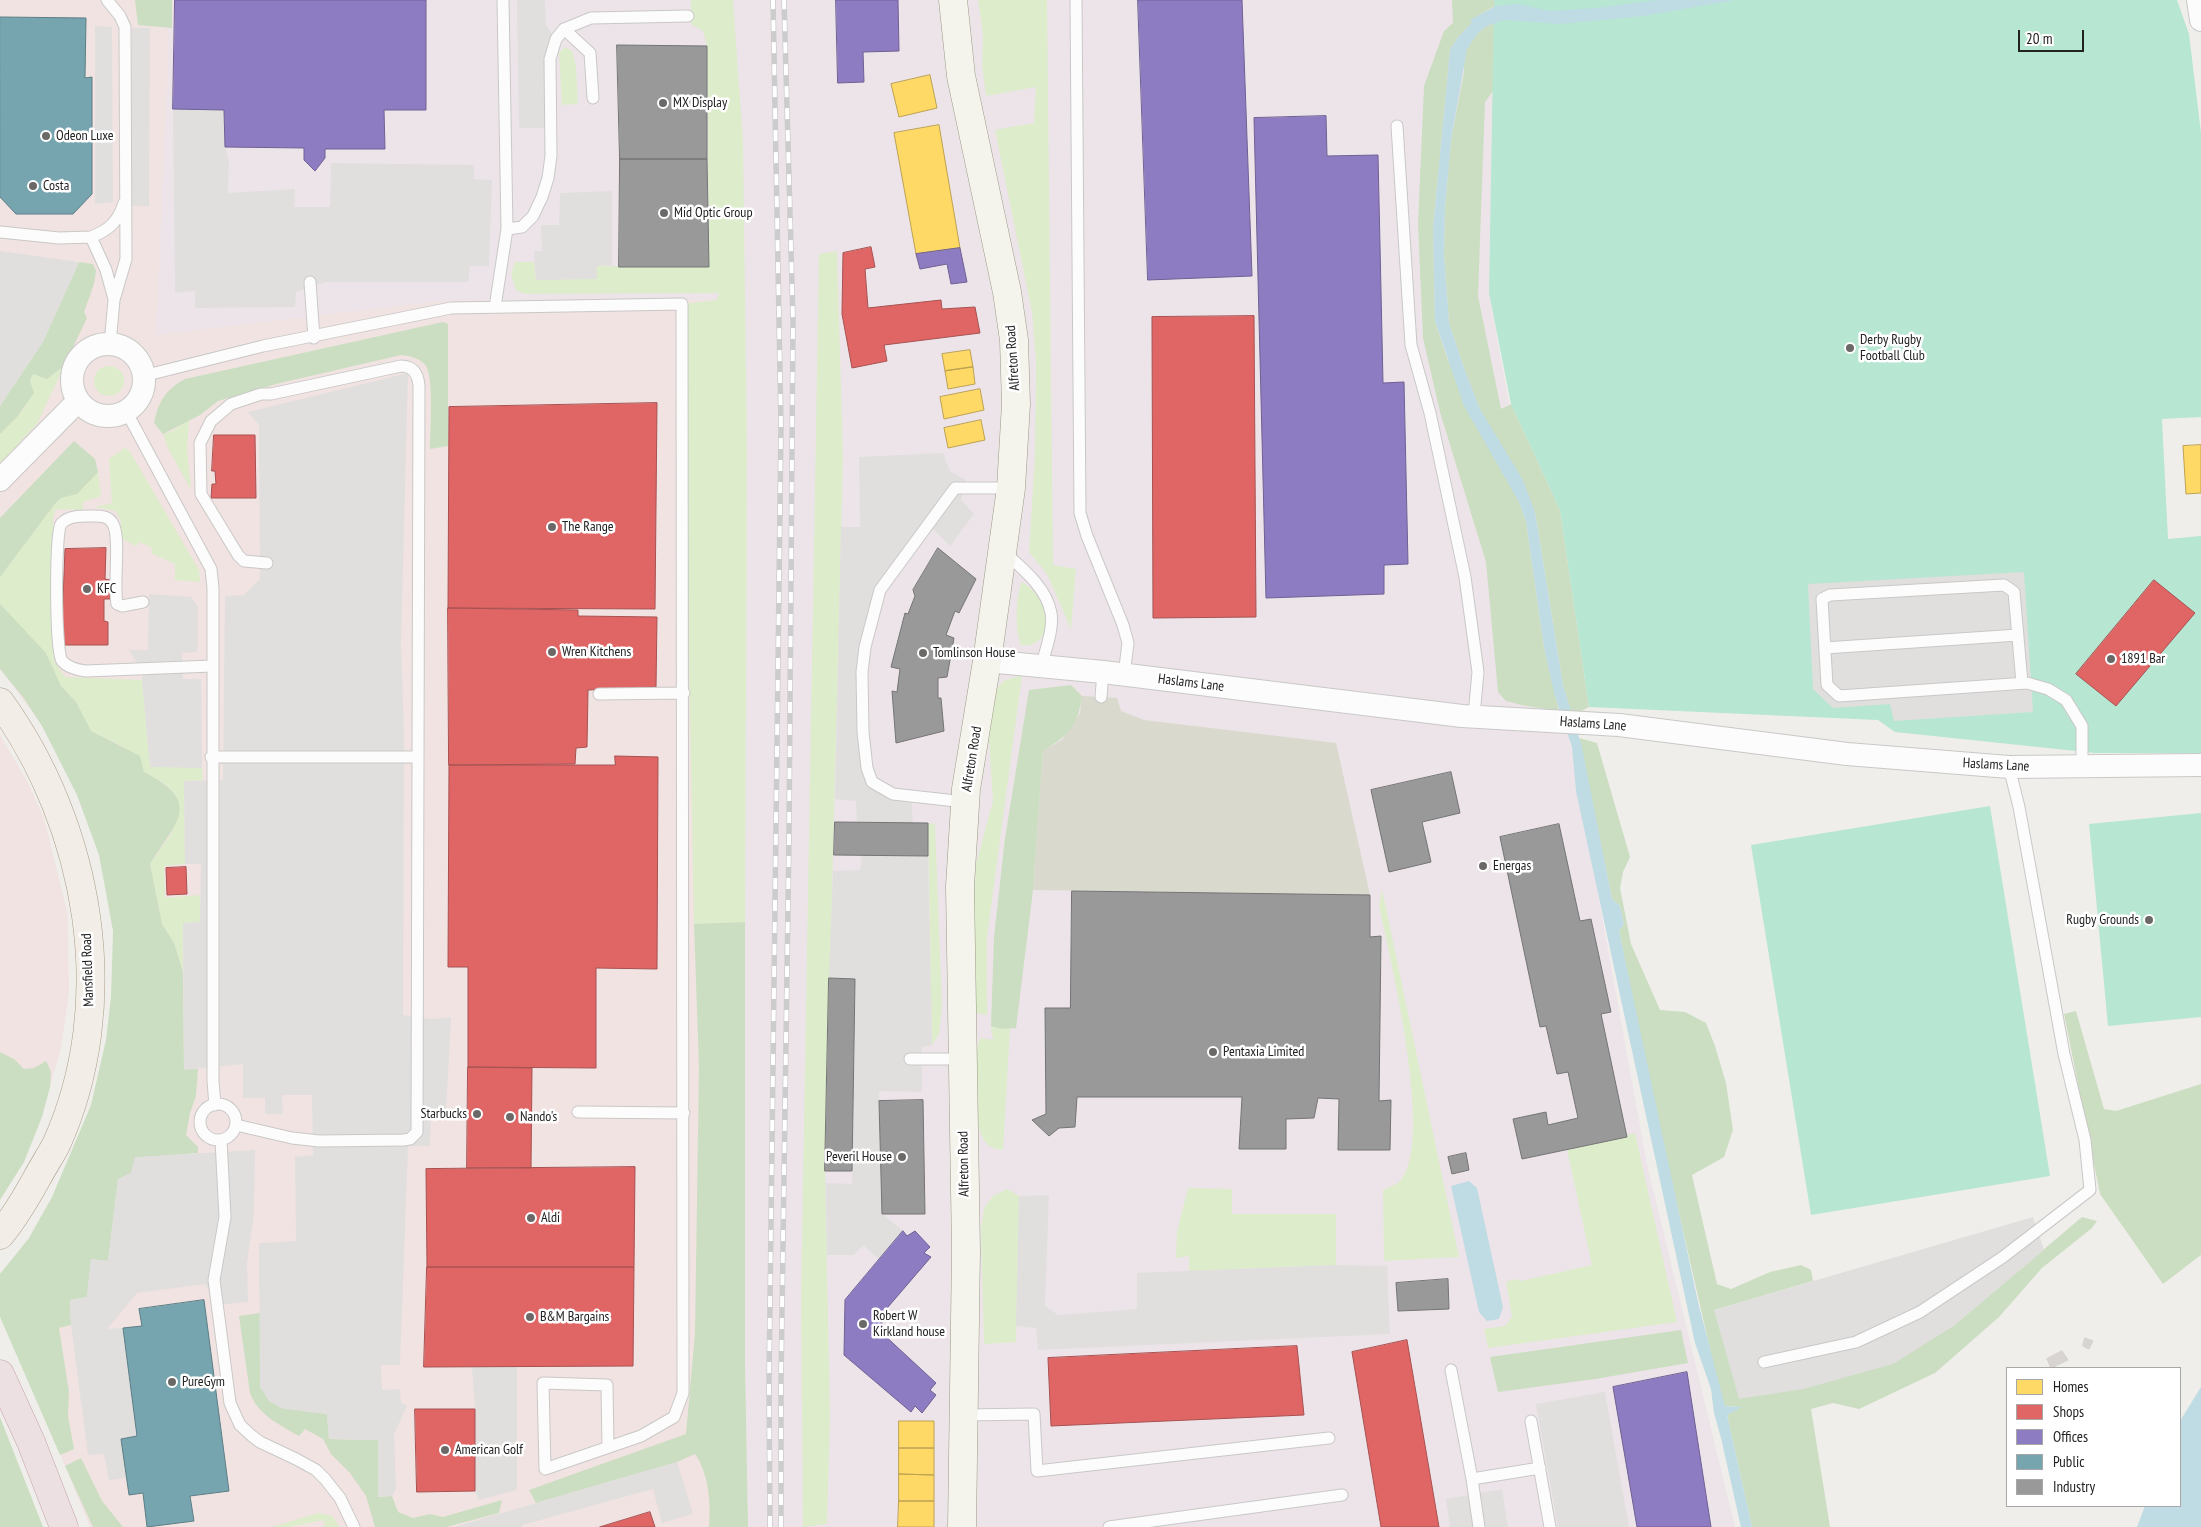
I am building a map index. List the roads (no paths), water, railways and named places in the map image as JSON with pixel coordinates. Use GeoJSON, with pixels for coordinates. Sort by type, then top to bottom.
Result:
{"type":"FeatureCollection","features":[{"type":"Feature","properties":{"kind":"highway"},"geometry":{"type":"LineString","coordinates":[[0,1374],[31,1442],[64,1527]]}},
{"type":"Feature","properties":{"kind":"main road","name":"Mansfield Road"},"geometry":{"type":"LineString","coordinates":[[0,702],[14,721],[42,770],[63,822],[82,892],[91,981],[87,1036],[82,1063],[56,1145],[8,1226]]}},
{"type":"Feature","properties":{"kind":"street","name":"Alfreton Road"},"geometry":{"type":"LineString","coordinates":[[953,0],[961,76],[1007,292],[1014,340],[1016,404],[1011,488],[966,802],[960,886],[966,1251],[962,1527]]}},
{"type":"Feature","properties":{"kind":"street"},"geometry":{"type":"LineString","coordinates":[[2198,0],[2201,20]]}},
{"type":"Feature","properties":{"kind":"street"},"geometry":{"type":"LineString","coordinates":[[110,344],[132,354],[140,364],[143,376],[142,393],[138,400],[126,411],[116,416],[94,414],[85,409],[78,401],[72,384],[74,368],[80,358],[88,350],[110,344]]}},
{"type":"Feature","properties":{"kind":"street"},"geometry":{"type":"LineString","coordinates":[[0,480],[78,401]]}},
{"type":"Feature","properties":{"kind":"street","name":"Haslams Lane"},"geometry":{"type":"LineString","coordinates":[[987,662],[1114,674],[1462,716],[1474,715],[1619,725],[1848,754],[2009,767],[2201,765]]}},
{"type":"Feature","properties":{"kind":"lane"},"geometry":{"type":"LineString","coordinates":[[107,0],[120,16],[125,28],[126,259],[114,300],[110,344]]}},
{"type":"Feature","properties":{"kind":"lane"},"geometry":{"type":"LineString","coordinates":[[495,307],[508,229],[503,0]]}},
{"type":"Feature","properties":{"kind":"lane"},"geometry":{"type":"LineString","coordinates":[[1076,0],[1080,513],[1087,536],[1123,625],[1128,643],[1101,697]]}},
{"type":"Feature","properties":{"kind":"lane"},"geometry":{"type":"LineString","coordinates":[[508,229],[522,227],[533,216],[548,178],[551,156],[550,58],[556,39],[564,28],[590,18],[688,16]]}},
{"type":"Feature","properties":{"kind":"lane"},"geometry":{"type":"LineString","coordinates":[[564,28],[590,54],[592,98]]}},
{"type":"Feature","properties":{"kind":"lane"},"geometry":{"type":"LineString","coordinates":[[1397,126],[1411,345],[1430,413],[1465,578],[1478,672],[1474,715]]}},
{"type":"Feature","properties":{"kind":"lane"},"geometry":{"type":"LineString","coordinates":[[0,232],[59,238],[91,237],[107,231],[120,214],[125,199]]}},
{"type":"Feature","properties":{"kind":"lane"},"geometry":{"type":"LineString","coordinates":[[91,237],[106,270],[114,300]]}},
{"type":"Feature","properties":{"kind":"lane"},"geometry":{"type":"LineString","coordinates":[[310,282],[314,338]]}},
{"type":"Feature","properties":{"kind":"lane"},"geometry":{"type":"LineString","coordinates":[[143,376],[263,346],[314,338],[451,308],[682,304],[684,693],[683,1393],[674,1417],[641,1436],[545,1469],[544,1383],[607,1385],[608,1447]]}},
{"type":"Feature","properties":{"kind":"lane"},"geometry":{"type":"LineString","coordinates":[[236,1125],[292,1138],[319,1141],[403,1140],[410,1139],[417,1132],[418,378],[413,369],[408,366],[401,366],[271,394],[261,394],[232,404],[212,421],[200,443],[201,494],[244,561],[267,563]]}},
{"type":"Feature","properties":{"kind":"lane"},"geometry":{"type":"LineString","coordinates":[[126,411],[211,568],[213,588],[212,1081],[215,1105]]}},
{"type":"Feature","properties":{"kind":"lane"},"geometry":{"type":"LineString","coordinates":[[966,802],[893,794],[872,782],[867,768],[863,732],[862,672],[880,590],[955,488],[1011,488]]}},
{"type":"Feature","properties":{"kind":"lane"},"geometry":{"type":"LineString","coordinates":[[143,602],[122,606],[117,604],[115,577],[116,533],[111,520],[106,517],[74,516],[63,522],[58,538],[57,598],[58,641],[62,662],[73,669],[86,671],[128,671],[139,668],[212,666]]}},
{"type":"Feature","properties":{"kind":"lane"},"geometry":{"type":"LineString","coordinates":[[1002,551],[1024,569],[1044,594],[1051,614],[1048,639],[1041,666]]}},
{"type":"Feature","properties":{"kind":"lane"},"geometry":{"type":"LineString","coordinates":[[2022,683],[2014,592],[2004,585],[1830,595],[1822,599],[1828,685],[1839,696],[2022,683],[2048,689],[2066,700],[2082,726],[2082,766]]}},
{"type":"Feature","properties":{"kind":"lane"},"geometry":{"type":"LineString","coordinates":[[1825,648],[2018,635]]}},
{"type":"Feature","properties":{"kind":"lane"},"geometry":{"type":"LineString","coordinates":[[599,694],[684,693]]}},
{"type":"Feature","properties":{"kind":"lane"},"geometry":{"type":"LineString","coordinates":[[212,757],[417,757]]}},
{"type":"Feature","properties":{"kind":"lane"},"geometry":{"type":"LineString","coordinates":[[1764,1362],[1856,1342],[1920,1312],[2003,1257],[2090,1190],[2085,1140],[2064,1054],[2019,807],[2009,767]]}},
{"type":"Feature","properties":{"kind":"lane"},"geometry":{"type":"LineString","coordinates":[[910,1058],[962,1059]]}},
{"type":"Feature","properties":{"kind":"lane"},"geometry":{"type":"LineString","coordinates":[[215,1105],[229,1108],[235,1116],[236,1125],[231,1135],[221,1140],[209,1138],[202,1128],[202,1116],[205,1111],[215,1105]]}},
{"type":"Feature","properties":{"kind":"lane"},"geometry":{"type":"LineString","coordinates":[[578,1112],[684,1113]]}},
{"type":"Feature","properties":{"kind":"lane"},"geometry":{"type":"LineString","coordinates":[[221,1140],[225,1217],[214,1280],[230,1403],[240,1425],[252,1436],[260,1442],[316,1470],[340,1498],[354,1527]]}},
{"type":"Feature","properties":{"kind":"lane"},"geometry":{"type":"LineString","coordinates":[[1451,1370],[1472,1478],[1479,1527]]}},
{"type":"Feature","properties":{"kind":"lane"},"geometry":{"type":"LineString","coordinates":[[964,1415],[1034,1414],[1037,1471],[1329,1438]]}},
{"type":"Feature","properties":{"kind":"lane"},"geometry":{"type":"LineString","coordinates":[[1531,1421],[1550,1527]]}},
{"type":"Feature","properties":{"kind":"lane"},"geometry":{"type":"LineString","coordinates":[[1472,1478],[1540,1468]]}},
{"type":"Feature","properties":{"kind":"lane"},"geometry":{"type":"LineString","coordinates":[[1109,1527],[1342,1495]]}},
{"type":"Feature","properties":{"kind":"water"},"geometry":{"type":"Polygon","coordinates":[[[1657,0],[1735,0],[1643,16],[1559,24],[1504,20],[1487,26],[1477,34],[1467,49],[1451,140],[1445,207],[1444,255],[1449,323],[1464,368],[1480,409],[1523,480],[1535,512],[1563,685],[1582,747],[1612,899],[1620,906],[1624,924],[1619,931],[1698,1302],[1725,1406],[1742,1407],[1727,1415],[1752,1527],[1741,1527],[1714,1413],[1711,1389],[1695,1343],[1576,791],[1572,747],[1554,693],[1544,647],[1526,521],[1519,502],[1464,406],[1435,321],[1433,229],[1450,50],[1458,37],[1472,23],[1470,20],[1496,6],[1518,4],[1550,11],[1597,8],[1657,0]]]}},
{"type":"Feature","properties":{"kind":"water"},"geometry":{"type":"Polygon","coordinates":[[[1469,1181],[1477,1188],[1503,1307],[1499,1319],[1487,1321],[1479,1312],[1451,1186],[1469,1181]]]}},
{"type":"Feature","properties":{"kind":"water"},"geometry":{"type":"Polygon","coordinates":[[[2201,1387],[2201,1527],[2137,1527],[2145,1507],[2181,1507],[2181,1419],[2201,1387]]]}},
{"type":"Feature","properties":{"kind":"railway"},"geometry":{"type":"LineString","coordinates":[[770,1527],[769,1383],[781,426],[773,0]]}},
{"type":"Feature","properties":{"kind":"railway"},"geometry":{"type":"LineString","coordinates":[[781,1527],[793,320],[784,0]]}},
{"type":"Feature","properties":{"kind":"place","name":"MX Display"},"geometry":{"type":"Point","coordinates":[663,103]}},
{"type":"Feature","properties":{"kind":"place","name":"Odeon Luxe"},"geometry":{"type":"Point","coordinates":[46,136]}},
{"type":"Feature","properties":{"kind":"place","name":"Costa"},"geometry":{"type":"Point","coordinates":[33,186]}},
{"type":"Feature","properties":{"kind":"place","name":"Mid Optic Group"},"geometry":{"type":"Point","coordinates":[664,213]}},
{"type":"Feature","properties":{"kind":"place","name":"Derby Rugby Football Club"},"geometry":{"type":"Point","coordinates":[1850,348]}},
{"type":"Feature","properties":{"kind":"place","name":"The Range"},"geometry":{"type":"Point","coordinates":[552,527]}},
{"type":"Feature","properties":{"kind":"place","name":"KFC"},"geometry":{"type":"Point","coordinates":[87,589]}},
{"type":"Feature","properties":{"kind":"place","name":"Wren Kitchens"},"geometry":{"type":"Point","coordinates":[552,652]}},
{"type":"Feature","properties":{"kind":"place","name":"Tomlinson House"},"geometry":{"type":"Point","coordinates":[923,653]}},
{"type":"Feature","properties":{"kind":"place","name":"1891 Bar"},"geometry":{"type":"Point","coordinates":[2111,659]}},
{"type":"Feature","properties":{"kind":"place","name":"Energas"},"geometry":{"type":"Point","coordinates":[1483,866]}},
{"type":"Feature","properties":{"kind":"place","name":"Rugby Grounds"},"geometry":{"type":"Point","coordinates":[2149,920]}},
{"type":"Feature","properties":{"kind":"place","name":"Pentaxia Limited"},"geometry":{"type":"Point","coordinates":[1213,1052]}},
{"type":"Feature","properties":{"kind":"place","name":"Starbucks"},"geometry":{"type":"Point","coordinates":[477,1114]}},
{"type":"Feature","properties":{"kind":"place","name":"Nando's"},"geometry":{"type":"Point","coordinates":[510,1117]}},
{"type":"Feature","properties":{"kind":"place","name":"Peveril House"},"geometry":{"type":"Point","coordinates":[902,1157]}},
{"type":"Feature","properties":{"kind":"place","name":"Aldi"},"geometry":{"type":"Point","coordinates":[531,1218]}},
{"type":"Feature","properties":{"kind":"place","name":"B&M Bargains"},"geometry":{"type":"Point","coordinates":[530,1317]}},
{"type":"Feature","properties":{"kind":"place","name":"Robert W Kirkland house"},"geometry":{"type":"Point","coordinates":[863,1324]}},
{"type":"Feature","properties":{"kind":"place","name":"PureGym"},"geometry":{"type":"Point","coordinates":[172,1382]}},
{"type":"Feature","properties":{"kind":"place","name":"American Golf"},"geometry":{"type":"Point","coordinates":[445,1450]}}]}
